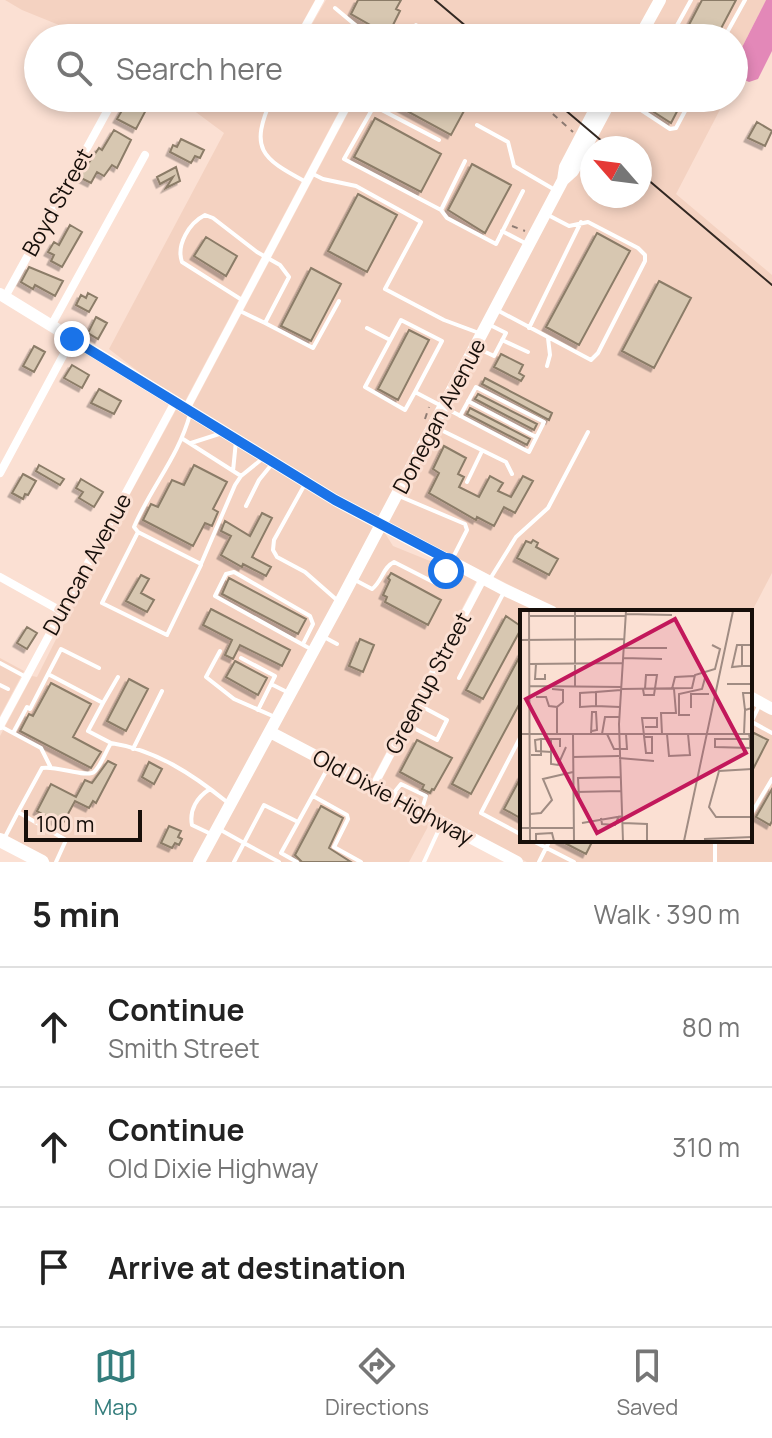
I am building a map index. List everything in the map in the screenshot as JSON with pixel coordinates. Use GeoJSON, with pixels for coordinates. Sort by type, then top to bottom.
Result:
{"type":"FeatureCollection","features":[{"type":"Feature","properties":{"kind":"main road"},"geometry":{"type":"LineString","coordinates":[[2,840],[42,862]]}},
{"type":"Feature","properties":{"kind":"street"},"geometry":{"type":"LineString","coordinates":[[307,24],[320,0]]}},
{"type":"Feature","properties":{"kind":"street"},"geometry":{"type":"LineString","coordinates":[[647,24],[660,0]]}},
{"type":"Feature","properties":{"kind":"street","name":"Boyd Street"},"geometry":{"type":"LineString","coordinates":[[2,296],[107,112]]}},
{"type":"Feature","properties":{"kind":"street","name":"Duncan Avenue"},"geometry":{"type":"LineString","coordinates":[[0,726],[3,715],[61,611],[184,407],[344,112]]}},
{"type":"Feature","properties":{"kind":"street","name":"Donegan Avenue"},"geometry":{"type":"LineString","coordinates":[[581,136],[594,112]]}},
{"type":"Feature","properties":{"kind":"street","name":"Donegan Avenue"},"geometry":{"type":"LineString","coordinates":[[560,185],[573,171],[605,112]]}},
{"type":"Feature","properties":{"kind":"street","name":"Donegan Avenue"},"geometry":{"type":"LineString","coordinates":[[199,862],[291,694],[308,647],[322,636],[546,213],[580,138]]}},
{"type":"Feature","properties":{"kind":"street"},"geometry":{"type":"LineString","coordinates":[[51,326],[145,155]]}},
{"type":"Feature","properties":{"kind":"street"},"geometry":{"type":"LineString","coordinates":[[2,296],[306,482],[548,610]]}},
{"type":"Feature","properties":{"kind":"street"},"geometry":{"type":"LineString","coordinates":[[0,473],[72,339]]}},
{"type":"Feature","properties":{"kind":"street"},"geometry":{"type":"LineString","coordinates":[[0,577],[61,611]]}},
{"type":"Feature","properties":{"kind":"street","name":"Greenup Street"},"geometry":{"type":"LineString","coordinates":[[373,787],[486,580]]}},
{"type":"Feature","properties":{"kind":"street","name":"Old Dixie Highway"},"geometry":{"type":"LineString","coordinates":[[270,732],[517,862]]}},
{"type":"Feature","properties":{"kind":"lane"},"geometry":{"type":"LineString","coordinates":[[678,24],[691,0]]}},
{"type":"Feature","properties":{"kind":"lane"},"geometry":{"type":"LineString","coordinates":[[732,24],[745,0]]}},
{"type":"Feature","properties":{"kind":"lane"},"geometry":{"type":"LineString","coordinates":[[335,8],[354,24]]}},
{"type":"Feature","properties":{"kind":"lane"},"geometry":{"type":"LineString","coordinates":[[266,112],[260,140],[263,152],[274,165],[306,182]]}},
{"type":"Feature","properties":{"kind":"lane"},"geometry":{"type":"LineString","coordinates":[[371,112],[344,159],[441,210],[447,218],[496,244],[523,191]]}},
{"type":"Feature","properties":{"kind":"lane"},"geometry":{"type":"LineString","coordinates":[[385,112],[439,140]]}},
{"type":"Feature","properties":{"kind":"lane"},"geometry":{"type":"LineString","coordinates":[[644,112],[670,129],[676,128],[685,112]]}},
{"type":"Feature","properties":{"kind":"lane"},"geometry":{"type":"LineString","coordinates":[[477,125],[508,142],[514,166],[560,185]]}},
{"type":"Feature","properties":{"kind":"lane"},"geometry":{"type":"LineString","coordinates":[[441,210],[465,161]]}},
{"type":"Feature","properties":{"kind":"lane"},"geometry":{"type":"LineString","coordinates":[[311,173],[323,179],[356,186],[421,222],[385,289],[444,320],[506,333],[494,356],[475,347]]}},
{"type":"Feature","properties":{"kind":"lane"},"geometry":{"type":"LineString","coordinates":[[495,309],[591,360],[596,357],[645,261],[645,255],[638,248],[582,221],[569,226],[546,213]]}},
{"type":"Feature","properties":{"kind":"lane"},"geometry":{"type":"LineString","coordinates":[[265,323],[289,277],[280,265],[213,218],[205,215],[197,219],[181,243],[179,251],[182,262],[265,323],[313,348],[339,301]]}},
{"type":"Feature","properties":{"kind":"lane"},"geometry":{"type":"LineString","coordinates":[[529,328],[582,221]]}},
{"type":"Feature","properties":{"kind":"lane"},"geometry":{"type":"LineString","coordinates":[[502,231],[529,245]]}},
{"type":"Feature","properties":{"kind":"lane"},"geometry":{"type":"LineString","coordinates":[[401,320],[442,341],[405,410],[365,387],[390,340],[401,320]]}},
{"type":"Feature","properties":{"kind":"lane"},"geometry":{"type":"LineString","coordinates":[[367,328],[390,340]]}},
{"type":"Feature","properties":{"kind":"lane"},"geometry":{"type":"LineString","coordinates":[[547,366],[550,355],[548,338]]}},
{"type":"Feature","properties":{"kind":"lane"},"geometry":{"type":"LineString","coordinates":[[502,340],[528,352]]}},
{"type":"Feature","properties":{"kind":"lane"},"geometry":{"type":"LineString","coordinates":[[415,392],[460,416],[529,452],[544,422],[476,387],[460,416]]}},
{"type":"Feature","properties":{"kind":"lane"},"geometry":{"type":"LineString","coordinates":[[468,401],[536,437]]}},
{"type":"Feature","properties":{"kind":"lane"},"geometry":{"type":"LineString","coordinates":[[184,407],[183,439],[134,527],[138,532],[201,564]]}},
{"type":"Feature","properties":{"kind":"lane"},"geometry":{"type":"LineString","coordinates":[[433,426],[506,462],[512,474]]}},
{"type":"Feature","properties":{"kind":"lane"},"geometry":{"type":"LineString","coordinates":[[486,580],[516,537],[548,508],[588,432]]}},
{"type":"Feature","properties":{"kind":"lane"},"geometry":{"type":"LineString","coordinates":[[191,443],[231,436],[233,471]]}},
{"type":"Feature","properties":{"kind":"lane"},"geometry":{"type":"LineString","coordinates":[[183,439],[241,476]]}},
{"type":"Feature","properties":{"kind":"lane"},"geometry":{"type":"LineString","coordinates":[[467,482],[482,451]]}},
{"type":"Feature","properties":{"kind":"lane"},"geometry":{"type":"LineString","coordinates":[[138,532],[102,603],[167,635],[241,476],[269,459]]}},
{"type":"Feature","properties":{"kind":"lane"},"geometry":{"type":"LineString","coordinates":[[246,506],[269,459]]}},
{"type":"Feature","properties":{"kind":"lane"},"geometry":{"type":"LineString","coordinates":[[306,482],[274,540],[273,550],[277,557],[319,582],[326,592],[340,602]]}},
{"type":"Feature","properties":{"kind":"lane"},"geometry":{"type":"LineString","coordinates":[[352,579],[372,589],[388,564],[394,562],[439,585],[467,525],[397,494]]}},
{"type":"Feature","properties":{"kind":"lane"},"geometry":{"type":"LineString","coordinates":[[234,572],[310,616],[313,624],[308,647],[215,596],[226,574],[234,572]]}},
{"type":"Feature","properties":{"kind":"lane"},"geometry":{"type":"LineString","coordinates":[[459,678],[505,590]]}},
{"type":"Feature","properties":{"kind":"lane"},"geometry":{"type":"LineString","coordinates":[[322,636],[337,644]]}},
{"type":"Feature","properties":{"kind":"lane"},"geometry":{"type":"LineString","coordinates":[[13,733],[27,707],[30,709],[61,649],[99,668]]}},
{"type":"Feature","properties":{"kind":"lane"},"geometry":{"type":"LineString","coordinates":[[220,651],[206,677],[234,699],[277,719]]}},
{"type":"Feature","properties":{"kind":"lane"},"geometry":{"type":"LineString","coordinates":[[241,658],[275,676],[258,710]]}},
{"type":"Feature","properties":{"kind":"lane"},"geometry":{"type":"LineString","coordinates":[[0,663],[26,677]]}},
{"type":"Feature","properties":{"kind":"lane"},"geometry":{"type":"LineString","coordinates":[[48,674],[103,703]]}},
{"type":"Feature","properties":{"kind":"lane"},"geometry":{"type":"LineString","coordinates":[[118,677],[88,731],[111,743],[163,759],[192,775],[230,805]]}},
{"type":"Feature","properties":{"kind":"lane"},"geometry":{"type":"LineString","coordinates":[[271,684],[291,694]]}},
{"type":"Feature","properties":{"kind":"lane"},"geometry":{"type":"LineString","coordinates":[[0,685],[8,689]]}},
{"type":"Feature","properties":{"kind":"lane"},"geometry":{"type":"LineString","coordinates":[[133,749],[162,691]]}},
{"type":"Feature","properties":{"kind":"lane"},"geometry":{"type":"LineString","coordinates":[[752,722],[761,703]]}},
{"type":"Feature","properties":{"kind":"lane"},"geometry":{"type":"LineString","coordinates":[[406,724],[437,740],[447,720],[417,704]]}},
{"type":"Feature","properties":{"kind":"lane"},"geometry":{"type":"LineString","coordinates":[[752,724],[772,733]]}},
{"type":"Feature","properties":{"kind":"lane"},"geometry":{"type":"LineString","coordinates":[[0,726],[41,748],[50,766]]}},
{"type":"Feature","properties":{"kind":"lane"},"geometry":{"type":"LineString","coordinates":[[520,738],[481,813],[520,834]]}},
{"type":"Feature","properties":{"kind":"lane"},"geometry":{"type":"LineString","coordinates":[[2,840],[42,768],[50,766],[88,774],[95,772],[111,743]]}},
{"type":"Feature","properties":{"kind":"lane"},"geometry":{"type":"LineString","coordinates":[[297,862],[281,853],[331,764]]}},
{"type":"Feature","properties":{"kind":"lane"},"geometry":{"type":"LineString","coordinates":[[752,813],[772,779]]}},
{"type":"Feature","properties":{"kind":"lane"},"geometry":{"type":"LineString","coordinates":[[210,789],[200,795],[192,825],[244,843],[279,862]]}},
{"type":"Feature","properties":{"kind":"lane"},"geometry":{"type":"LineString","coordinates":[[312,796],[347,815],[348,819],[334,847],[361,862]]}},
{"type":"Feature","properties":{"kind":"lane"},"geometry":{"type":"LineString","coordinates":[[234,862],[264,805],[298,822]]}},
{"type":"Feature","properties":{"kind":"lane"},"geometry":{"type":"LineString","coordinates":[[18,812],[66,840],[56,862]]}},
{"type":"Feature","properties":{"kind":"lane"},"geometry":{"type":"LineString","coordinates":[[424,862],[442,823]]}},
{"type":"Feature","properties":{"kind":"lane"},"geometry":{"type":"LineString","coordinates":[[535,842],[574,862]]}},
{"type":"Feature","properties":{"kind":"lane"},"geometry":{"type":"LineString","coordinates":[[539,862],[549,842]]}},
{"type":"Feature","properties":{"kind":"path"},"geometry":{"type":"LineString","coordinates":[[551,112],[580,138]]}},
{"type":"Feature","properties":{"kind":"shaded area"},"geometry":{"type":"Polygon","coordinates":[[[5,0],[315,0],[302,24],[56,24],[5,0]]]}},
{"type":"Feature","properties":{"kind":"shaded area"},"geometry":{"type":"Polygon","coordinates":[[[326,0],[655,0],[642,24],[312,24],[326,0]]]}},
{"type":"Feature","properties":{"kind":"shaded area"},"geometry":{"type":"Polygon","coordinates":[[[665,0],[766,0],[748,35],[748,24],[652,24],[665,0]]]}},
{"type":"Feature","properties":{"kind":"shaded area"},"geometry":{"type":"Polygon","coordinates":[[[766,0],[772,0],[772,51],[758,79],[749,82],[748,82],[748,35],[766,0]]]}},
{"type":"Feature","properties":{"kind":"shaded area"},"geometry":{"type":"Polygon","coordinates":[[[196,112],[339,112],[184,403],[109,349],[224,133],[196,112]]]}},
{"type":"Feature","properties":{"kind":"shaded area"},"geometry":{"type":"Polygon","coordinates":[[[349,112],[595,112],[379,519],[337,497],[192,407],[349,112]]]}},
{"type":"Feature","properties":{"kind":"shaded area"},"geometry":{"type":"Polygon","coordinates":[[[605,112],[719,112],[676,194],[772,275],[772,573],[752,610],[559,610],[387,523],[580,158],[580,208],[652,208],[652,136],[592,136],[605,112]]]}},
{"type":"Feature","properties":{"kind":"shaded area"},"geometry":{"type":"Polygon","coordinates":[[[177,408],[383,530],[393,546],[477,580],[371,781],[276,731],[194,862],[51,862],[0,835],[0,736],[32,676],[37,677],[177,408]]]}},
{"type":"Feature","properties":{"kind":"shaded area"},"geometry":{"type":"Polygon","coordinates":[[[485,584],[538,610],[520,610],[520,842],[752,842],[752,703],[772,713],[772,862],[527,862],[379,785],[485,584]]]}},
{"type":"Feature","properties":{"kind":"shaded area"},"geometry":{"type":"Polygon","coordinates":[[[0,658],[24,671],[0,716],[0,658]]]}},
{"type":"Feature","properties":{"kind":"shaded area"},"geometry":{"type":"Polygon","coordinates":[[[272,738],[431,821],[409,862],[204,862],[272,738]]]}},
{"type":"Feature","properties":{"kind":"building"},"geometry":{"type":"Polygon","coordinates":[[[358,0],[401,0],[394,24],[369,24],[351,14],[358,0]]]}},
{"type":"Feature","properties":{"kind":"building"},"geometry":{"type":"Polygon","coordinates":[[[702,0],[736,0],[723,24],[689,24],[702,0]]]}},
{"type":"Feature","properties":{"kind":"building"},"geometry":{"type":"Polygon","coordinates":[[[121,112],[145,112],[136,129],[117,119],[121,112]]]}},
{"type":"Feature","properties":{"kind":"building"},"geometry":{"type":"Polygon","coordinates":[[[409,112],[463,112],[451,135],[409,112]]]}},
{"type":"Feature","properties":{"kind":"building"},"geometry":{"type":"Polygon","coordinates":[[[654,112],[677,112],[671,123],[654,112]]]}},
{"type":"Feature","properties":{"kind":"building"},"geometry":{"type":"Polygon","coordinates":[[[375,118],[441,154],[421,192],[354,157],[375,118]]]}},
{"type":"Feature","properties":{"kind":"building"},"geometry":{"type":"Polygon","coordinates":[[[757,122],[772,131],[765,146],[748,138],[757,122]]]}},
{"type":"Feature","properties":{"kind":"building"},"geometry":{"type":"Polygon","coordinates":[[[114,130],[131,140],[117,168],[112,165],[104,176],[97,172],[91,183],[79,177],[99,148],[102,150],[114,130]]]}},
{"type":"Feature","properties":{"kind":"building"},"geometry":{"type":"Polygon","coordinates":[[[181,139],[204,150],[200,158],[195,156],[191,163],[170,152],[181,139]]]}},
{"type":"Feature","properties":{"kind":"building"},"geometry":{"type":"Polygon","coordinates":[[[472,164],[511,185],[485,233],[448,210],[472,164]]]}},
{"type":"Feature","properties":{"kind":"building"},"geometry":{"type":"Polygon","coordinates":[[[176,167],[180,181],[166,188],[173,177],[160,184],[157,177],[176,167]]]}},
{"type":"Feature","properties":{"kind":"building"},"geometry":{"type":"Polygon","coordinates":[[[358,194],[397,215],[367,272],[328,251],[358,194]]]}},
{"type":"Feature","properties":{"kind":"building"},"geometry":{"type":"Polygon","coordinates":[[[70,225],[82,232],[62,267],[51,261],[54,255],[48,252],[54,242],[59,245],[70,225]]]}},
{"type":"Feature","properties":{"kind":"building"},"geometry":{"type":"Polygon","coordinates":[[[597,233],[630,251],[579,345],[546,327],[597,233]]]}},
{"type":"Feature","properties":{"kind":"building"},"geometry":{"type":"Polygon","coordinates":[[[206,237],[237,256],[226,276],[194,256],[206,237]]]}},
{"type":"Feature","properties":{"kind":"building"},"geometry":{"type":"Polygon","coordinates":[[[29,267],[63,281],[55,296],[35,285],[33,289],[21,282],[29,267]]]}},
{"type":"Feature","properties":{"kind":"building"},"geometry":{"type":"Polygon","coordinates":[[[311,268],[341,284],[311,341],[281,326],[311,268]]]}},
{"type":"Feature","properties":{"kind":"building"},"geometry":{"type":"Polygon","coordinates":[[[659,281],[691,298],[654,368],[622,351],[659,281]]]}},
{"type":"Feature","properties":{"kind":"building"},"geometry":{"type":"Polygon","coordinates":[[[88,293],[97,298],[89,312],[76,305],[81,295],[86,298],[88,293]]]}},
{"type":"Feature","properties":{"kind":"building"},"geometry":{"type":"Polygon","coordinates":[[[96,317],[107,323],[98,339],[88,333],[96,317]]]}},
{"type":"Feature","properties":{"kind":"building"},"geometry":{"type":"Polygon","coordinates":[[[409,330],[429,340],[398,400],[378,389],[409,330]]]}},
{"type":"Feature","properties":{"kind":"building"},"geometry":{"type":"Polygon","coordinates":[[[34,346],[45,352],[34,372],[23,366],[34,346]]]}},
{"type":"Feature","properties":{"kind":"building"},"geometry":{"type":"Polygon","coordinates":[[[501,354],[523,365],[519,373],[524,376],[521,381],[494,367],[501,354]]]}},
{"type":"Feature","properties":{"kind":"building"},"geometry":{"type":"Polygon","coordinates":[[[72,365],[89,375],[82,388],[64,378],[72,365]]]}},
{"type":"Feature","properties":{"kind":"building"},"geometry":{"type":"Polygon","coordinates":[[[485,378],[552,413],[549,420],[482,384],[485,378]]]}},
{"type":"Feature","properties":{"kind":"building"},"geometry":{"type":"Polygon","coordinates":[[[99,389],[121,401],[114,414],[91,403],[99,389]]]}},
{"type":"Feature","properties":{"kind":"building"},"geometry":{"type":"Polygon","coordinates":[[[478,394],[537,424],[534,430],[475,399],[478,394]]]}},
{"type":"Feature","properties":{"kind":"building"},"geometry":{"type":"Polygon","coordinates":[[[470,408],[530,439],[527,445],[467,414],[470,408]]]}},
{"type":"Feature","properties":{"kind":"building"},"geometry":{"type":"Polygon","coordinates":[[[444,446],[466,458],[458,474],[464,477],[459,487],[479,497],[490,476],[503,483],[498,491],[511,497],[523,476],[533,481],[515,513],[504,507],[494,526],[477,517],[476,520],[429,493],[439,473],[433,469],[444,446]]]}},
{"type":"Feature","properties":{"kind":"building"},"geometry":{"type":"Polygon","coordinates":[[[39,465],[64,479],[60,485],[36,471],[39,465]]]}},
{"type":"Feature","properties":{"kind":"building"},"geometry":{"type":"Polygon","coordinates":[[[194,465],[227,482],[213,509],[218,512],[212,526],[205,523],[193,546],[143,520],[151,504],[158,507],[172,480],[184,485],[194,465]]]}},
{"type":"Feature","properties":{"kind":"building"},"geometry":{"type":"Polygon","coordinates":[[[23,474],[36,481],[23,499],[12,493],[23,474]]]}},
{"type":"Feature","properties":{"kind":"building"},"geometry":{"type":"Polygon","coordinates":[[[81,479],[103,492],[94,507],[79,498],[83,492],[76,488],[81,479]]]}},
{"type":"Feature","properties":{"kind":"building"},"geometry":{"type":"Polygon","coordinates":[[[262,513],[272,518],[252,557],[271,567],[266,576],[221,555],[231,536],[221,531],[225,521],[250,536],[262,513]]]}},
{"type":"Feature","properties":{"kind":"building"},"geometry":{"type":"Polygon","coordinates":[[[533,540],[538,543],[536,547],[558,559],[549,575],[517,558],[526,541],[531,543],[533,540]]]}},
{"type":"Feature","properties":{"kind":"building"},"geometry":{"type":"Polygon","coordinates":[[[391,573],[441,600],[428,625],[385,602],[387,597],[383,595],[391,573]]]}},
{"type":"Feature","properties":{"kind":"building"},"geometry":{"type":"Polygon","coordinates":[[[141,575],[149,579],[141,593],[154,600],[147,612],[126,601],[141,575]]]}},
{"type":"Feature","properties":{"kind":"building"},"geometry":{"type":"Polygon","coordinates":[[[229,578],[306,619],[298,634],[222,594],[229,578]]]}},
{"type":"Feature","properties":{"kind":"building"},"geometry":{"type":"Polygon","coordinates":[[[211,609],[290,650],[282,666],[240,645],[233,659],[225,655],[232,640],[203,625],[211,609]]]}},
{"type":"Feature","properties":{"kind":"building"},"geometry":{"type":"Polygon","coordinates":[[[506,616],[520,626],[520,631],[483,699],[466,690],[506,616]]]}},
{"type":"Feature","properties":{"kind":"building"},"geometry":{"type":"Polygon","coordinates":[[[27,627],[37,633],[27,649],[17,643],[27,627]]]}},
{"type":"Feature","properties":{"kind":"building"},"geometry":{"type":"Polygon","coordinates":[[[360,639],[374,645],[363,672],[349,666],[360,639]]]}},
{"type":"Feature","properties":{"kind":"building"},"geometry":{"type":"Polygon","coordinates":[[[520,656],[520,703],[471,794],[452,784],[520,656]]]}},
{"type":"Feature","properties":{"kind":"building"},"geometry":{"type":"Polygon","coordinates":[[[235,661],[267,678],[258,695],[226,677],[235,661]]]}},
{"type":"Feature","properties":{"kind":"building"},"geometry":{"type":"Polygon","coordinates":[[[129,679],[148,689],[126,731],[107,721],[129,679]]]}},
{"type":"Feature","properties":{"kind":"building"},"geometry":{"type":"Polygon","coordinates":[[[51,683],[91,704],[73,737],[101,752],[91,768],[20,731],[29,714],[33,716],[51,683]]]}},
{"type":"Feature","properties":{"kind":"building"},"geometry":{"type":"Polygon","coordinates":[[[754,733],[768,740],[752,771],[754,733]]]}},
{"type":"Feature","properties":{"kind":"building"},"geometry":{"type":"Polygon","coordinates":[[[417,740],[452,758],[430,793],[422,789],[424,785],[400,772],[417,740]]]}},
{"type":"Feature","properties":{"kind":"building"},"geometry":{"type":"Polygon","coordinates":[[[108,761],[116,765],[96,803],[93,801],[89,808],[75,801],[62,825],[37,811],[51,784],[76,797],[85,780],[92,783],[108,761]]]}},
{"type":"Feature","properties":{"kind":"building"},"geometry":{"type":"Polygon","coordinates":[[[149,762],[162,769],[154,784],[142,777],[149,762]]]}},
{"type":"Feature","properties":{"kind":"building"},"geometry":{"type":"Polygon","coordinates":[[[520,779],[520,818],[504,809],[520,779]]]}},
{"type":"Feature","properties":{"kind":"building"},"geometry":{"type":"Polygon","coordinates":[[[772,789],[772,821],[770,825],[756,817],[772,789]]]}},
{"type":"Feature","properties":{"kind":"building"},"geometry":{"type":"Polygon","coordinates":[[[321,806],[343,818],[329,848],[351,862],[302,862],[295,855],[321,806]]]}},
{"type":"Feature","properties":{"kind":"building"},"geometry":{"type":"Polygon","coordinates":[[[169,826],[181,831],[179,845],[175,843],[172,848],[161,843],[169,826]]]}},
{"type":"Feature","properties":{"kind":"building"},"geometry":{"type":"Polygon","coordinates":[[[563,842],[592,842],[586,854],[563,842]]]}},
{"type":"Feature","properties":{"kind":"railway"},"geometry":{"type":"LineString","coordinates":[[435,0],[463,24]]}},
{"type":"Feature","properties":{"kind":"railway"},"geometry":{"type":"LineString","coordinates":[[568,112],[596,136]]}},
{"type":"Feature","properties":{"kind":"railway"},"geometry":{"type":"LineString","coordinates":[[652,183],[772,285]]}},
{"type":"Feature","properties":{"kind":"route"},"geometry":{"type":"LineString","coordinates":[[72,339],[335,500],[451,561],[446,571]]}}]}
